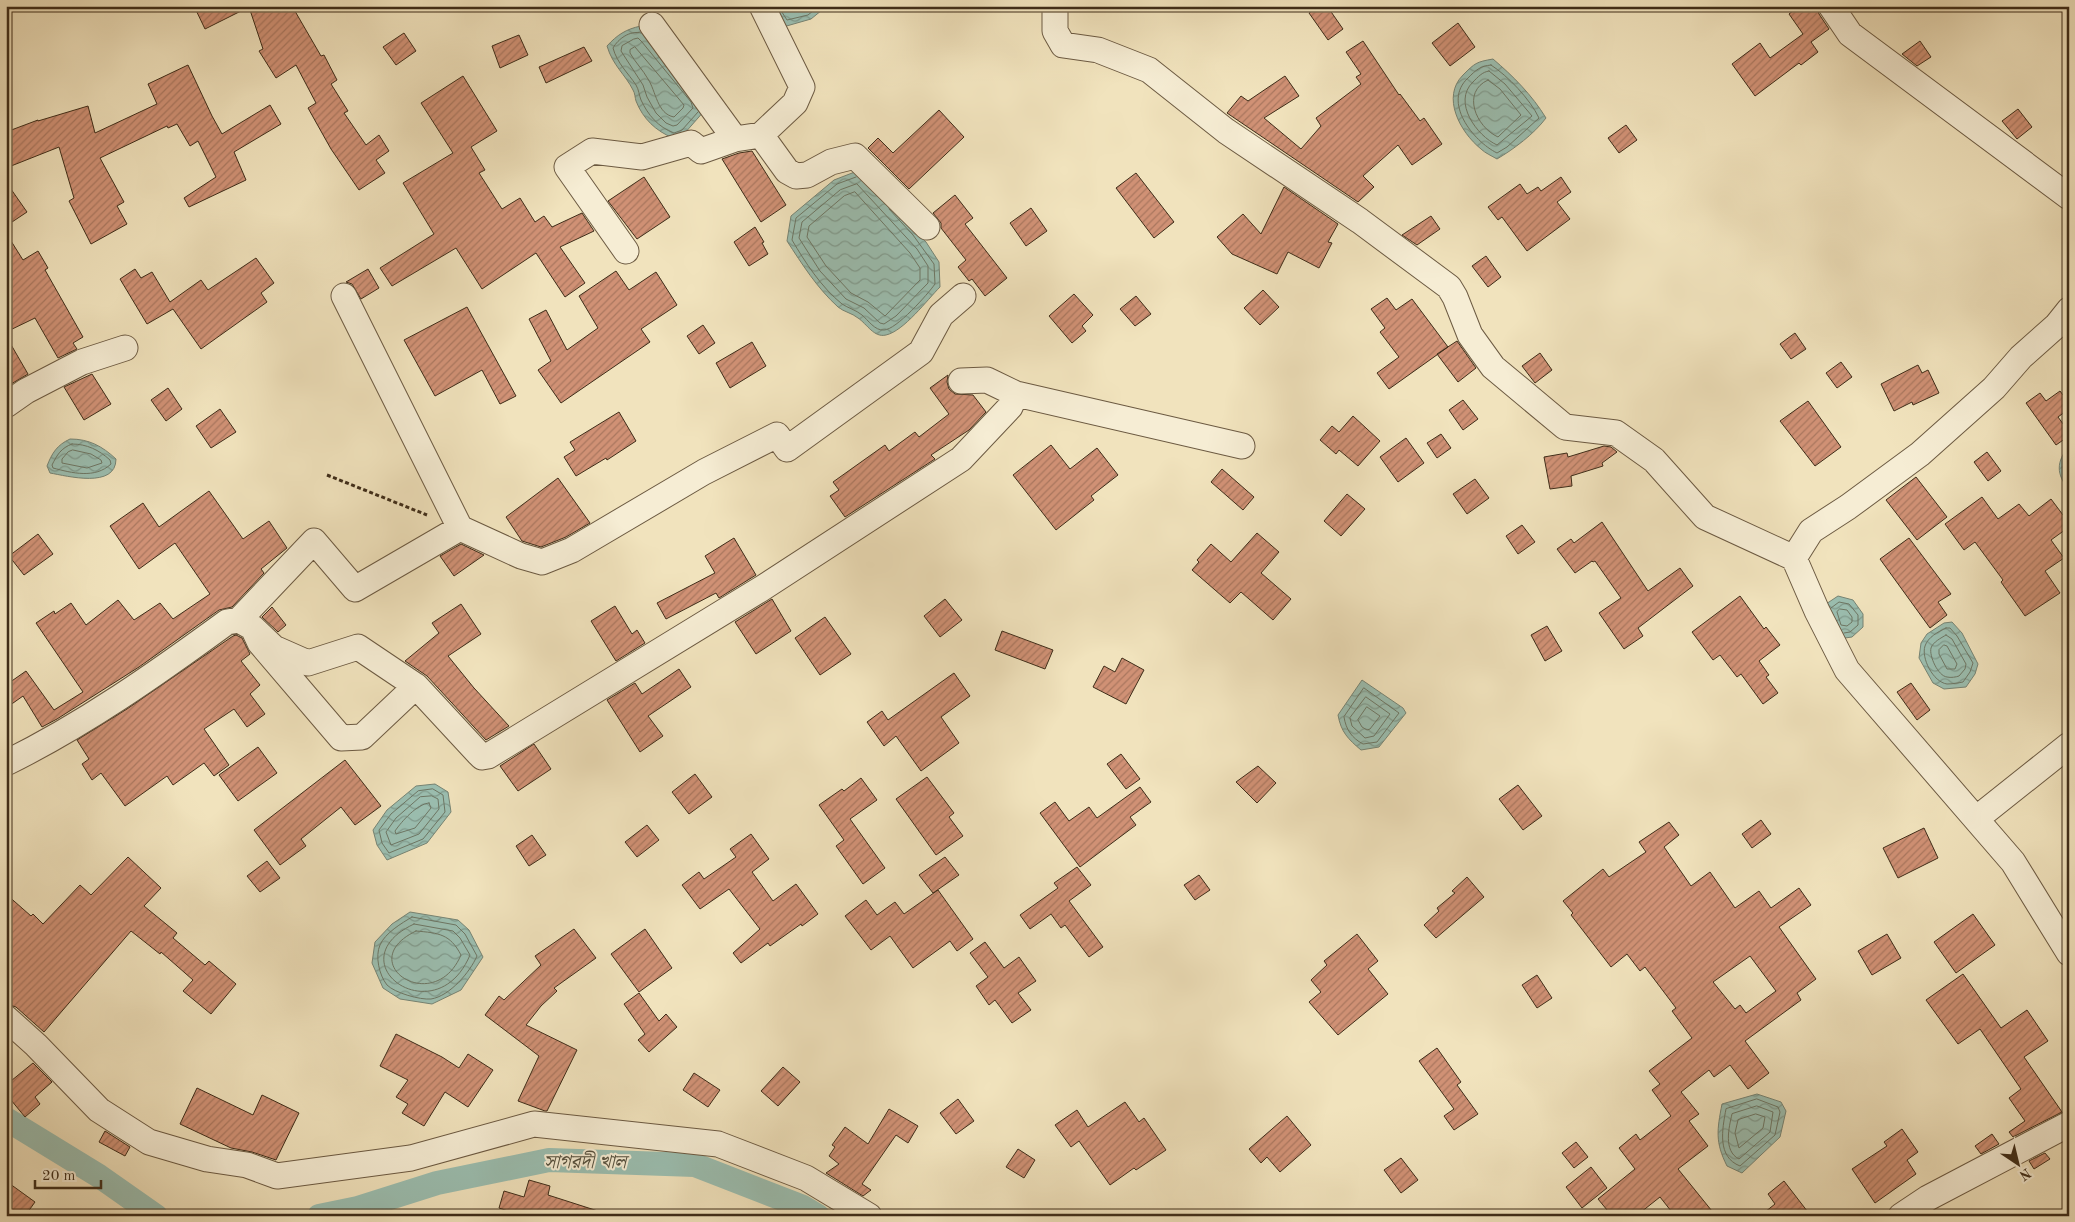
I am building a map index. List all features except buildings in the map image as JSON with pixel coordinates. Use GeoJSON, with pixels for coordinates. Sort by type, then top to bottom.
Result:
{"type":"FeatureCollection","features":[{"type":"Feature","properties":{"kind":"street"},"geometry":{"type":"LineString","coordinates":[[626,251],[567,167],[592,151],[642,157],[691,143],[701,151],[735,139],[761,135],[795,103],[802,87],[762,6]]}},
{"type":"Feature","properties":{"kind":"street"},"geometry":{"type":"LineString","coordinates":[[1055,6],[1055,31],[1063,45],[1098,50],[1149,70],[1226,132],[1360,221],[1448,288],[1455,297],[1470,335],[1493,367],[1565,427],[1616,433],[1654,460],[1705,517],[1794,558],[1817,611],[1848,670],[2013,862],[2069,953]]}},
{"type":"Feature","properties":{"kind":"street"},"geometry":{"type":"LineString","coordinates":[[1831,6],[1850,34],[2069,197]]}},
{"type":"Feature","properties":{"kind":"street"},"geometry":{"type":"LineString","coordinates":[[652,25],[735,139]]}},
{"type":"Feature","properties":{"kind":"street"},"geometry":{"type":"LineString","coordinates":[[761,135],[787,171],[796,176],[807,175],[831,162],[854,156],[927,227]]}},
{"type":"Feature","properties":{"kind":"street"},"geometry":{"type":"LineString","coordinates":[[344,296],[460,528],[521,556],[542,562],[572,550],[704,472],[777,435],[787,450],[922,352],[941,315],[963,296]]}},
{"type":"Feature","properties":{"kind":"street"},"geometry":{"type":"LineString","coordinates":[[1794,558],[1811,531],[1848,507],[1920,454],[1994,388],[2021,357],[2069,310]]}},
{"type":"Feature","properties":{"kind":"street"},"geometry":{"type":"LineString","coordinates":[[6,405],[26,391],[82,362],[125,348]]}},
{"type":"Feature","properties":{"kind":"street"},"geometry":{"type":"LineString","coordinates":[[961,381],[987,380],[1016,394],[1242,446]]}},
{"type":"Feature","properties":{"kind":"street"},"geometry":{"type":"LineString","coordinates":[[6,763],[70,730],[154,675],[227,622],[246,624],[274,648],[308,663],[358,647],[416,686],[482,757],[488,756],[761,589],[961,459],[1010,407],[1016,394]]}},
{"type":"Feature","properties":{"kind":"street"},"geometry":{"type":"LineString","coordinates":[[246,624],[314,541],[355,589],[460,528]]}},
{"type":"Feature","properties":{"kind":"street"},"geometry":{"type":"LineString","coordinates":[[246,624],[341,738],[362,737],[416,686]]}},
{"type":"Feature","properties":{"kind":"street"},"geometry":{"type":"LineString","coordinates":[[1976,819],[2069,745]]}},
{"type":"Feature","properties":{"kind":"street"},"geometry":{"type":"LineString","coordinates":[[6,1018],[36,1044],[99,1110],[149,1142],[208,1159],[247,1165],[277,1176],[411,1158],[534,1124],[718,1144],[806,1178],[869,1216]]}},
{"type":"Feature","properties":{"kind":"street"},"geometry":{"type":"LineString","coordinates":[[1901,1216],[1934,1207],[2069,1124]]}},
{"type":"Feature","properties":{"kind":"path"},"geometry":{"type":"LineString","coordinates":[[327,475],[460,528]]}},
{"type":"Feature","properties":{"kind":"water"},"geometry":{"type":"Polygon","coordinates":[[[773,6],[827,6],[811,19],[783,27],[773,6]]]}},
{"type":"Feature","properties":{"kind":"water"},"geometry":{"type":"Polygon","coordinates":[[[641,26],[705,110],[684,134],[673,138],[661,132],[646,119],[636,101],[634,91],[612,59],[607,46],[622,33],[641,26]]]}},
{"type":"Feature","properties":{"kind":"water"},"geometry":{"type":"Polygon","coordinates":[[[1493,59],[1522,86],[1546,118],[1523,141],[1497,159],[1473,142],[1460,124],[1453,104],[1457,84],[1463,75],[1476,64],[1493,59]]]}},
{"type":"Feature","properties":{"kind":"water"},"geometry":{"type":"Polygon","coordinates":[[[860,170],[926,242],[939,262],[940,287],[908,321],[900,328],[886,335],[874,333],[856,316],[838,307],[830,300],[804,267],[787,241],[791,216],[834,180],[860,170]]]}},
{"type":"Feature","properties":{"kind":"water"},"geometry":{"type":"Polygon","coordinates":[[[70,439],[89,442],[106,450],[116,459],[114,468],[108,474],[89,478],[50,473],[47,466],[53,453],[70,439]]]}},
{"type":"Feature","properties":{"kind":"water"},"geometry":{"type":"Polygon","coordinates":[[[2069,446],[2069,490],[2062,479],[2059,468],[2062,457],[2069,446]]]}},
{"type":"Feature","properties":{"kind":"water"},"geometry":{"type":"Polygon","coordinates":[[[1838,596],[1853,600],[1863,614],[1863,627],[1852,637],[1838,639],[1826,604],[1838,596]]]}},
{"type":"Feature","properties":{"kind":"water"},"geometry":{"type":"Polygon","coordinates":[[[1952,622],[1962,633],[1978,664],[1975,674],[1966,687],[1944,689],[1933,683],[1919,658],[1921,643],[1927,634],[1944,623],[1952,622]]]}},
{"type":"Feature","properties":{"kind":"water"},"geometry":{"type":"Polygon","coordinates":[[[1362,680],[1403,708],[1406,713],[1379,747],[1361,750],[1346,735],[1338,715],[1362,680]]]}},
{"type":"Feature","properties":{"kind":"water"},"geometry":{"type":"Polygon","coordinates":[[[435,784],[448,792],[451,812],[427,843],[387,860],[377,845],[373,830],[387,810],[416,786],[435,784]]]}},
{"type":"Feature","properties":{"kind":"water"},"geometry":{"type":"Polygon","coordinates":[[[410,912],[458,920],[469,930],[483,957],[461,990],[432,1004],[400,999],[383,988],[372,963],[375,942],[392,924],[410,912]]]}},
{"type":"Feature","properties":{"kind":"water"},"geometry":{"type":"Polygon","coordinates":[[[1757,1094],[1781,1102],[1786,1111],[1780,1137],[1742,1173],[1727,1166],[1720,1150],[1718,1129],[1722,1104],[1757,1094]]]}},
{"type":"Feature","properties":{"kind":"waterway","name":"সাগরদী খাল"},"geometry":{"type":"LineString","coordinates":[[6,1119],[99,1176],[156,1216]]}},
{"type":"Feature","properties":{"kind":"waterway","name":"সাগরদী খাল"},"geometry":{"type":"LineString","coordinates":[[319,1216],[358,1208],[437,1183],[549,1160],[695,1165],[803,1207],[818,1216]]}}]}
